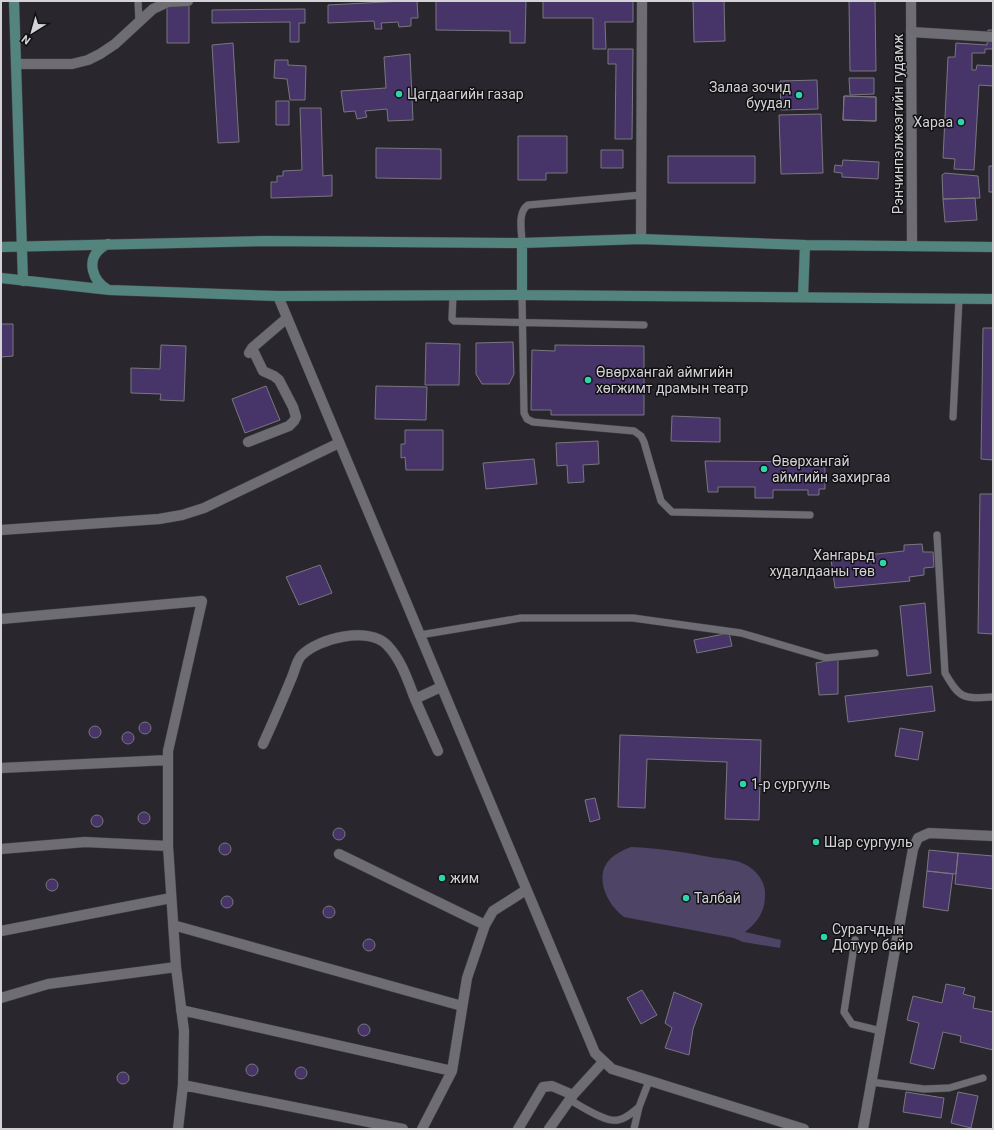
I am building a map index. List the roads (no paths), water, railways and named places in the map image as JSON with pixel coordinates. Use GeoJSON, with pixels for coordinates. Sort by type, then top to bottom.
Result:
{"type":"FeatureCollection","features":[{"type":"Feature","properties":{"kind":"main road"},"geometry":{"type":"LineString","coordinates":[[14,1],[23,281]]}},
{"type":"Feature","properties":{"kind":"main road"},"geometry":{"type":"LineString","coordinates":[[1,247],[266,241],[522,243],[641,239],[805,246],[993,247]]}},
{"type":"Feature","properties":{"kind":"main road"},"geometry":{"type":"LineString","coordinates":[[522,243],[522,295]]}},
{"type":"Feature","properties":{"kind":"main road"},"geometry":{"type":"LineString","coordinates":[[108,244],[100,249],[94,258],[92,268],[95,277],[101,285],[110,290]]}},
{"type":"Feature","properties":{"kind":"main road"},"geometry":{"type":"LineString","coordinates":[[803,297],[805,246]]}},
{"type":"Feature","properties":{"kind":"main road"},"geometry":{"type":"LineString","coordinates":[[1,278],[110,290],[278,296],[522,295],[993,299]]}},
{"type":"Feature","properties":{"kind":"street"},"geometry":{"type":"LineString","coordinates":[[16,64],[72,64],[88,60],[115,44],[153,9],[168,2],[188,1]]}},
{"type":"Feature","properties":{"kind":"street"},"geometry":{"type":"LineString","coordinates":[[641,239],[642,1]]}},
{"type":"Feature","properties":{"kind":"street","name":"Рэнчинпэлжээгийн гудамж"},"geometry":{"type":"LineString","coordinates":[[911,1],[912,246]]}},
{"type":"Feature","properties":{"kind":"street"},"geometry":{"type":"LineString","coordinates":[[911,32],[993,37]]}},
{"type":"Feature","properties":{"kind":"street"},"geometry":{"type":"LineString","coordinates":[[278,296],[595,1054],[612,1069],[804,1129]]}},
{"type":"Feature","properties":{"kind":"street"},"geometry":{"type":"LineString","coordinates":[[248,442],[289,426],[296,417],[293,407],[280,383],[276,378],[263,371],[251,350],[287,318]]}},
{"type":"Feature","properties":{"kind":"street"},"geometry":{"type":"LineString","coordinates":[[1,530],[159,519],[182,516],[204,508],[339,443]]}},
{"type":"Feature","properties":{"kind":"street"},"geometry":{"type":"LineString","coordinates":[[1,619],[202,601],[168,751],[168,846],[176,967],[184,1031],[183,1086],[178,1129]]}},
{"type":"Feature","properties":{"kind":"street"},"geometry":{"type":"LineString","coordinates":[[264,744],[301,655],[316,645],[342,636],[366,637],[379,640],[386,644],[399,662],[438,751]]}},
{"type":"Feature","properties":{"kind":"street"},"geometry":{"type":"LineString","coordinates":[[416,699],[441,686]]}},
{"type":"Feature","properties":{"kind":"street"},"geometry":{"type":"LineString","coordinates":[[1,768],[168,760]]}},
{"type":"Feature","properties":{"kind":"street"},"geometry":{"type":"LineString","coordinates":[[863,1129],[913,849],[918,838],[930,833],[993,836]]}},
{"type":"Feature","properties":{"kind":"street"},"geometry":{"type":"LineString","coordinates":[[1,849],[85,842],[168,846]]}},
{"type":"Feature","properties":{"kind":"street"},"geometry":{"type":"LineString","coordinates":[[339,854],[485,925]]}},
{"type":"Feature","properties":{"kind":"street"},"geometry":{"type":"LineString","coordinates":[[422,1129],[452,1071],[467,978],[485,925],[493,911],[526,890]]}},
{"type":"Feature","properties":{"kind":"street"},"geometry":{"type":"LineString","coordinates":[[1,932],[171,898]]}},
{"type":"Feature","properties":{"kind":"street"},"geometry":{"type":"LineString","coordinates":[[173,925],[462,1006]]}},
{"type":"Feature","properties":{"kind":"street"},"geometry":{"type":"LineString","coordinates":[[1,998],[48,984],[176,967]]}},
{"type":"Feature","properties":{"kind":"street"},"geometry":{"type":"LineString","coordinates":[[181,1010],[452,1071]]}},
{"type":"Feature","properties":{"kind":"street"},"geometry":{"type":"LineString","coordinates":[[549,1129],[572,1098],[603,1062]]}},
{"type":"Feature","properties":{"kind":"street"},"geometry":{"type":"LineString","coordinates":[[183,1086],[403,1129]]}},
{"type":"Feature","properties":{"kind":"street"},"geometry":{"type":"LineString","coordinates":[[518,1129],[543,1086],[552,1086],[572,1098]]}},
{"type":"Feature","properties":{"kind":"lane"},"geometry":{"type":"LineString","coordinates":[[138,1],[139,22]]}},
{"type":"Feature","properties":{"kind":"lane"},"geometry":{"type":"LineString","coordinates":[[522,243],[521,213],[524,208],[528,206],[641,195]]}},
{"type":"Feature","properties":{"kind":"lane"},"geometry":{"type":"LineString","coordinates":[[452,295],[452,319],[454,321],[644,325]]}},
{"type":"Feature","properties":{"kind":"lane"},"geometry":{"type":"LineString","coordinates":[[522,295],[524,413],[527,419],[533,422],[634,431],[641,436],[644,442],[661,501],[672,512],[810,515]]}},
{"type":"Feature","properties":{"kind":"lane"},"geometry":{"type":"LineString","coordinates":[[953,417],[959,299]]}},
{"type":"Feature","properties":{"kind":"lane"},"geometry":{"type":"LineString","coordinates":[[937,535],[945,673],[955,690],[969,698],[993,697]]}},
{"type":"Feature","properties":{"kind":"lane"},"geometry":{"type":"LineString","coordinates":[[420,635],[521,618],[633,618],[741,633],[826,658],[875,653]]}},
{"type":"Feature","properties":{"kind":"lane"},"geometry":{"type":"LineString","coordinates":[[856,940],[844,1012],[852,1024],[880,1031]]}},
{"type":"Feature","properties":{"kind":"lane"},"geometry":{"type":"LineString","coordinates":[[871,1082],[924,1089],[949,1088],[983,1078]]}},
{"type":"Feature","properties":{"kind":"lane"},"geometry":{"type":"LineString","coordinates":[[634,1129],[639,1107],[649,1081]]}},
{"type":"Feature","properties":{"kind":"lane"},"geometry":{"type":"LineString","coordinates":[[572,1098],[598,1115],[613,1121],[620,1120],[639,1107]]}},
{"type":"Feature","properties":{"kind":"place","name":"Цагдаагийн газар"},"geometry":{"type":"Point","coordinates":[399,94]}},
{"type":"Feature","properties":{"kind":"place","name":"Залаа зочид буудал"},"geometry":{"type":"Point","coordinates":[799,95]}},
{"type":"Feature","properties":{"kind":"place","name":"Хараа"},"geometry":{"type":"Point","coordinates":[961,122]}},
{"type":"Feature","properties":{"kind":"place","name":"Өвөрхангай аймгийн хөгжимт драмын театр"},"geometry":{"type":"Point","coordinates":[588,380]}},
{"type":"Feature","properties":{"kind":"place","name":"Өвөрхангай аймгийн захиргаа"},"geometry":{"type":"Point","coordinates":[764,469]}},
{"type":"Feature","properties":{"kind":"place","name":"Хангарьд худалдааны төв"},"geometry":{"type":"Point","coordinates":[883,563]}},
{"type":"Feature","properties":{"kind":"place","name":"1-р сургууль"},"geometry":{"type":"Point","coordinates":[743,784]}},
{"type":"Feature","properties":{"kind":"place","name":"Шар сургууль"},"geometry":{"type":"Point","coordinates":[816,842]}},
{"type":"Feature","properties":{"kind":"place","name":"жим"},"geometry":{"type":"Point","coordinates":[442,878]}},
{"type":"Feature","properties":{"kind":"place","name":"Талбай"},"geometry":{"type":"Point","coordinates":[686,898]}},
{"type":"Feature","properties":{"kind":"place","name":"Сурагчдын Дотуур байр"},"geometry":{"type":"Point","coordinates":[824,937]}}]}
